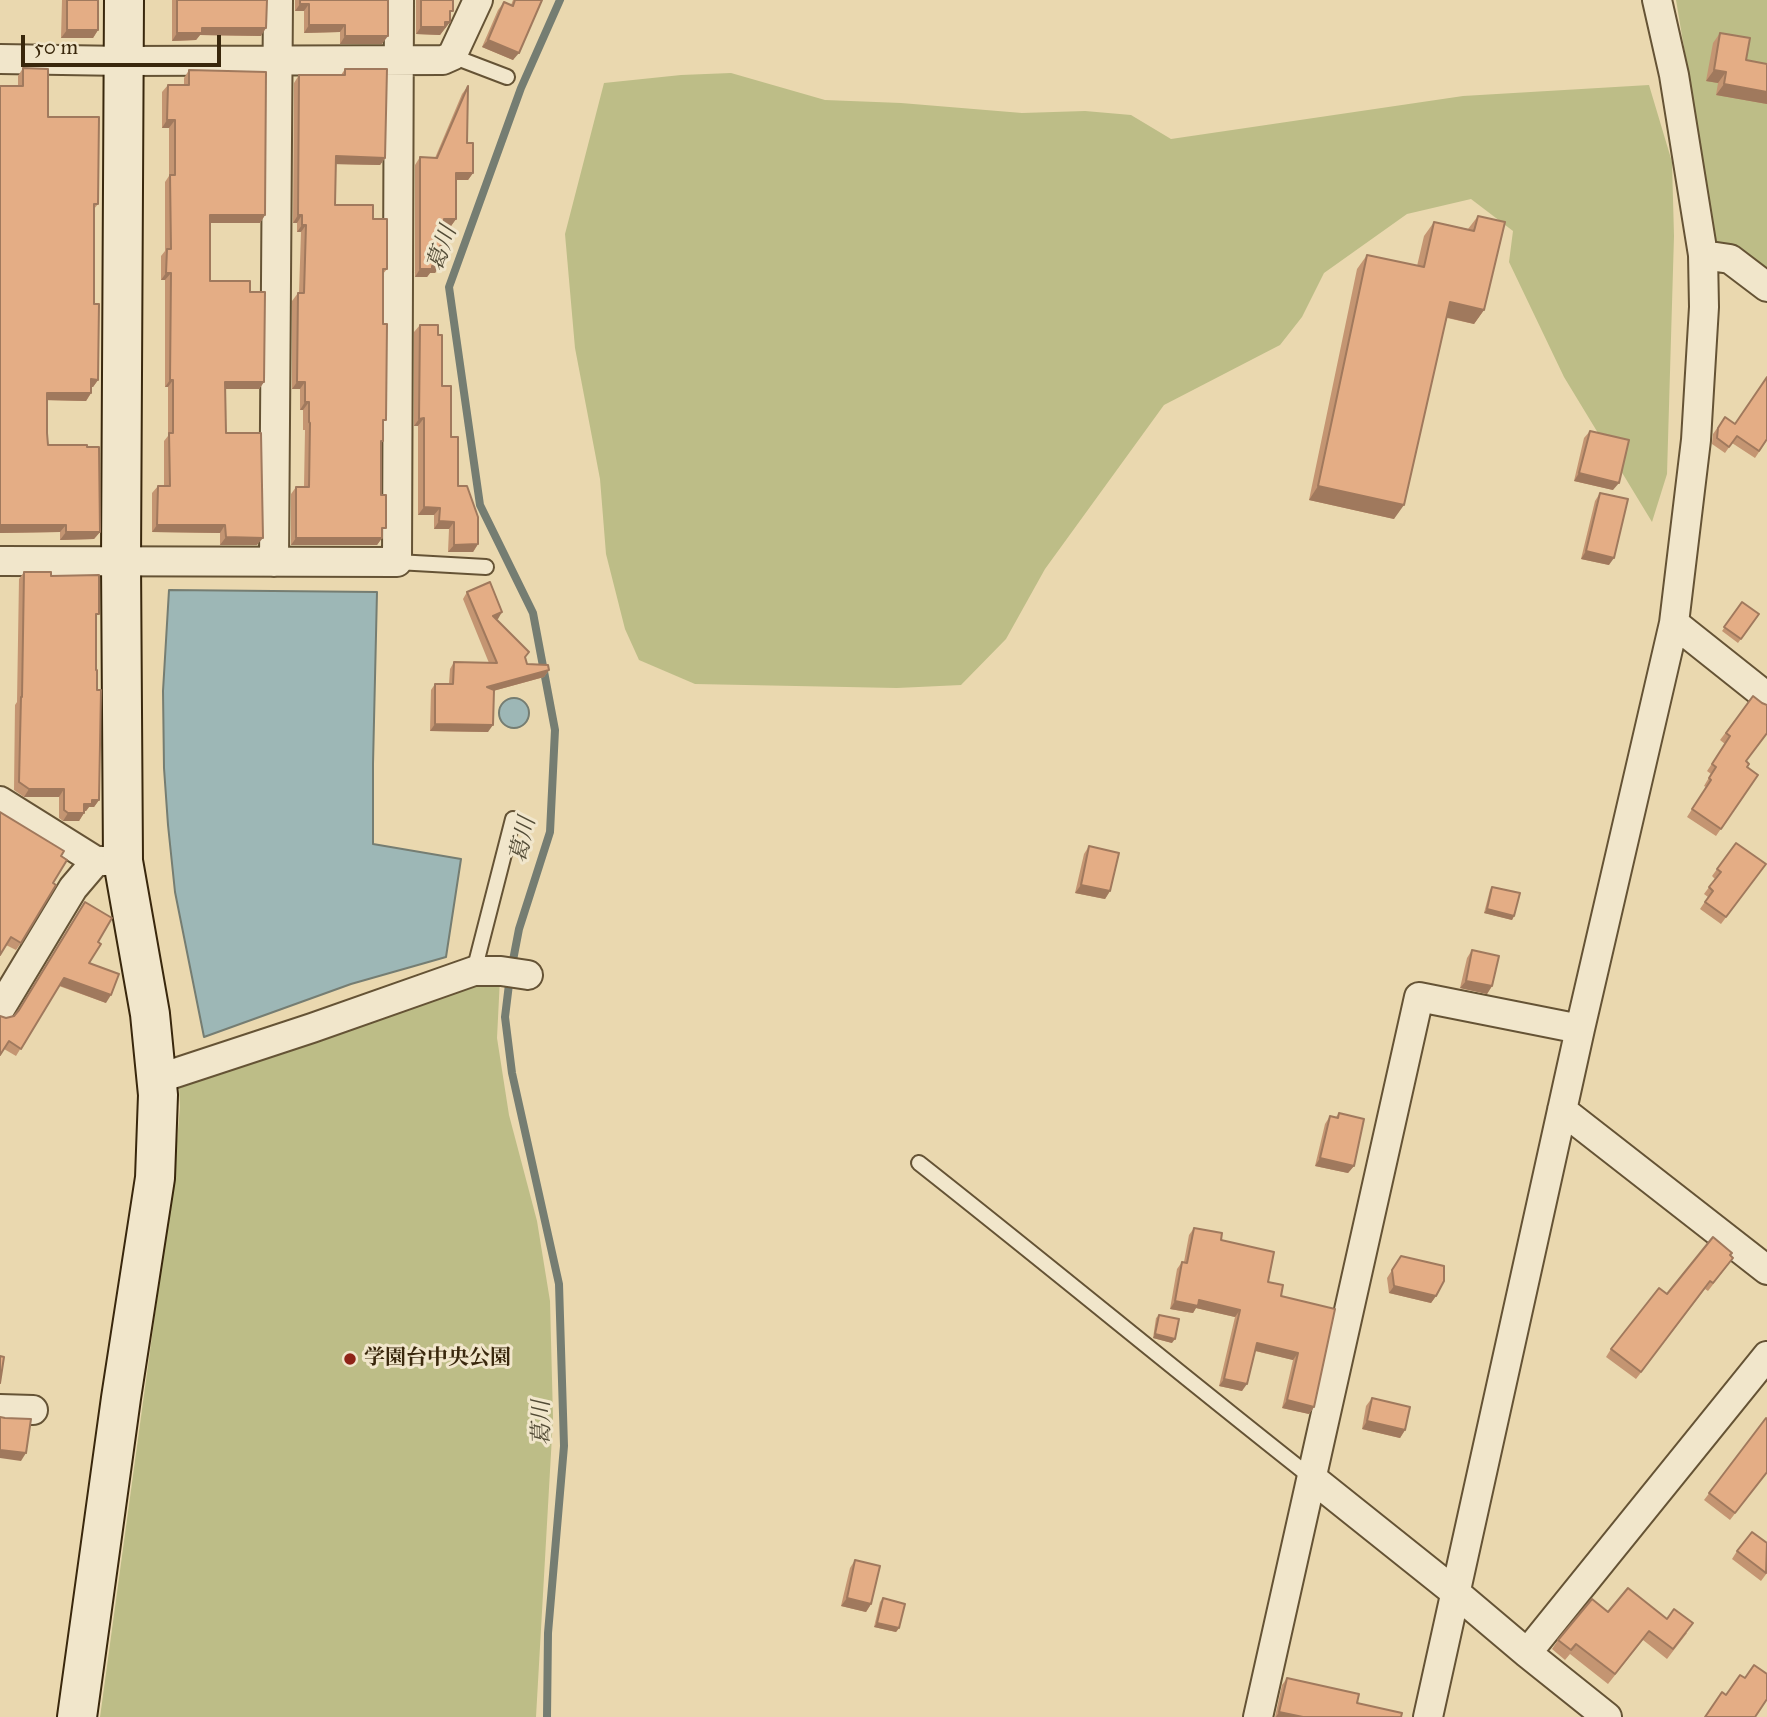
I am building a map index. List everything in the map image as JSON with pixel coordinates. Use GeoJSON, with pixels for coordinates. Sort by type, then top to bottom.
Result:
{"type":"FeatureCollection","features":[{"type":"Feature","properties":{"kind":"street"},"geometry":{"type":"LineString","coordinates":[[77,1717],[121,1398],[155,1178],[158,1095],[150,1014],[110,861],[121,561],[124,0]]}},
{"type":"Feature","properties":{"kind":"street"},"geometry":{"type":"LineString","coordinates":[[274,562],[278,0]]}},
{"type":"Feature","properties":{"kind":"street"},"geometry":{"type":"LineString","coordinates":[[0,561],[397,562],[399,0]]}},
{"type":"Feature","properties":{"kind":"street"},"geometry":{"type":"LineString","coordinates":[[0,59],[443,60],[452,56],[478,0]]}},
{"type":"Feature","properties":{"kind":"street"},"geometry":{"type":"LineString","coordinates":[[1428,1717],[1580,1029],[1674,623],[1696,440],[1704,307],[1703,255],[1674,75],[1657,0]]}},
{"type":"Feature","properties":{"kind":"street"},"geometry":{"type":"LineString","coordinates":[[1703,255],[1730,259],[1767,287]]}},
{"type":"Feature","properties":{"kind":"street"},"geometry":{"type":"LineString","coordinates":[[1674,623],[1767,697]]}},
{"type":"Feature","properties":{"kind":"street"},"geometry":{"type":"LineString","coordinates":[[0,801],[110,861]]}},
{"type":"Feature","properties":{"kind":"street"},"geometry":{"type":"LineString","coordinates":[[0,1009],[73,888],[110,861]]}},
{"type":"Feature","properties":{"kind":"street"},"geometry":{"type":"LineString","coordinates":[[156,1079],[474,971],[528,975]]}},
{"type":"Feature","properties":{"kind":"street"},"geometry":{"type":"LineString","coordinates":[[1258,1717],[1419,997],[1580,1029]]}},
{"type":"Feature","properties":{"kind":"street"},"geometry":{"type":"LineString","coordinates":[[1562,1110],[1767,1270]]}},
{"type":"Feature","properties":{"kind":"street"},"geometry":{"type":"LineString","coordinates":[[1527,1653],[1767,1356]]}},
{"type":"Feature","properties":{"kind":"street"},"geometry":{"type":"LineString","coordinates":[[0,1409],[33,1410]]}},
{"type":"Feature","properties":{"kind":"street"},"geometry":{"type":"LineString","coordinates":[[1312,1478],[1607,1717]]}},
{"type":"Feature","properties":{"kind":"lane"},"geometry":{"type":"LineString","coordinates":[[452,56],[507,77]]}},
{"type":"Feature","properties":{"kind":"lane"},"geometry":{"type":"LineString","coordinates":[[397,562],[486,566]]}},
{"type":"Feature","properties":{"kind":"lane"},"geometry":{"type":"LineString","coordinates":[[474,971],[513,819]]}},
{"type":"Feature","properties":{"kind":"lane"},"geometry":{"type":"LineString","coordinates":[[919,1163],[1034,1253],[1215,1403],[1312,1478]]}},
{"type":"Feature","properties":{"kind":"green space"},"geometry":{"type":"Polygon","coordinates":[[[1676,0],[1767,0],[1767,278],[1713,239],[1713,221],[1676,0]]]}},
{"type":"Feature","properties":{"kind":"green space"},"geometry":{"type":"Polygon","coordinates":[[[731,73],[825,100],[1022,113],[1085,111],[1131,115],[1171,139],[1463,96],[1649,85],[1672,162],[1674,236],[1667,474],[1652,522],[1564,377],[1509,262],[1513,231],[1471,199],[1407,214],[1324,273],[1302,317],[1280,345],[1164,405],[1045,569],[1006,639],[961,685],[897,688],[695,684],[639,660],[625,629],[606,554],[600,479],[575,348],[565,234],[604,83],[731,73]]]}},
{"type":"Feature","properties":{"kind":"green space","name":"学園台中央公園"},"geometry":{"type":"Polygon","coordinates":[[[500,978],[497,1038],[509,1115],[537,1221],[550,1301],[553,1418],[536,1717],[100,1717],[174,1175],[179,1088],[483,981],[500,978]]]}},
{"type":"Feature","properties":{"kind":"water"},"geometry":{"type":"Polygon","coordinates":[[[169,590],[377,592],[373,844],[461,859],[446,957],[351,984],[204,1037],[175,892],[168,825],[163,691],[169,590]]]}},
{"type":"Feature","properties":{"kind":"water"},"geometry":{"type":"Polygon","coordinates":[[[514,698],[520,699],[528,707],[528,719],[520,727],[514,728],[508,727],[500,719],[499,713],[500,707],[508,699],[514,698]]]}},
{"type":"Feature","properties":{"kind":"building"},"geometry":{"type":"Polygon","coordinates":[[[67,0],[98,0],[98,30],[67,30],[67,0]]]}},
{"type":"Feature","properties":{"kind":"building"},"geometry":{"type":"Polygon","coordinates":[[[177,0],[267,0],[266,28],[202,28],[202,33],[177,33],[177,0]]]}},
{"type":"Feature","properties":{"kind":"building"},"geometry":{"type":"Polygon","coordinates":[[[300,0],[388,0],[388,36],[345,36],[345,25],[309,25],[309,4],[300,4],[300,0]]]}},
{"type":"Feature","properties":{"kind":"building"},"geometry":{"type":"Polygon","coordinates":[[[421,0],[453,0],[450,22],[445,22],[445,27],[421,27],[421,0]]]}},
{"type":"Feature","properties":{"kind":"building"},"geometry":{"type":"Polygon","coordinates":[[[515,0],[542,0],[519,53],[488,40],[504,2],[513,6],[515,0]]]}},
{"type":"Feature","properties":{"kind":"building"},"geometry":{"type":"Polygon","coordinates":[[[1720,33],[1750,38],[1746,60],[1767,64],[1767,92],[1724,84],[1726,72],[1714,70],[1720,33]]]}},
{"type":"Feature","properties":{"kind":"building"},"geometry":{"type":"Polygon","coordinates":[[[23,68],[48,69],[48,117],[99,117],[98,204],[94,204],[94,304],[99,304],[98,380],[91,379],[91,393],[47,393],[47,433],[48,445],[99,447],[100,532],[66,532],[66,525],[0,525],[0,86],[23,86],[23,68]]]}},
{"type":"Feature","properties":{"kind":"building"},"geometry":{"type":"Polygon","coordinates":[[[345,69],[387,69],[385,158],[336,156],[335,205],[373,205],[373,219],[387,219],[387,269],[383,269],[383,324],[387,324],[386,420],[383,420],[381,441],[381,495],[386,495],[386,528],[382,528],[382,538],[296,538],[296,487],[309,487],[310,423],[309,402],[305,402],[305,382],[297,382],[298,293],[304,293],[306,225],[302,225],[302,215],[298,215],[299,75],[345,75],[345,69]]]}},
{"type":"Feature","properties":{"kind":"building"},"geometry":{"type":"Polygon","coordinates":[[[189,70],[266,72],[265,215],[210,215],[210,281],[250,281],[250,292],[265,292],[264,382],[225,382],[226,433],[261,433],[263,538],[226,537],[225,525],[157,525],[158,486],[170,486],[169,433],[173,433],[173,380],[170,380],[171,273],[166,273],[167,249],[171,249],[170,175],[175,175],[175,120],[167,120],[168,85],[189,85],[189,70]]]}},
{"type":"Feature","properties":{"kind":"building"},"geometry":{"type":"Polygon","coordinates":[[[468,86],[467,143],[473,143],[473,173],[456,173],[456,219],[444,219],[444,246],[440,246],[440,266],[420,269],[420,157],[437,158],[468,86]]]}},
{"type":"Feature","properties":{"kind":"building"},"geometry":{"type":"Polygon","coordinates":[[[1478,216],[1505,222],[1484,310],[1450,302],[1404,505],[1318,486],[1367,255],[1424,267],[1434,222],[1474,231],[1478,216]]]}},
{"type":"Feature","properties":{"kind":"building"},"geometry":{"type":"Polygon","coordinates":[[[420,325],[438,325],[438,335],[442,335],[442,386],[451,386],[451,437],[458,437],[458,486],[467,486],[478,517],[478,544],[454,545],[454,522],[439,521],[440,508],[424,507],[424,418],[419,419],[420,325]]]}},
{"type":"Feature","properties":{"kind":"building"},"geometry":{"type":"Polygon","coordinates":[[[1767,377],[1767,439],[1759,451],[1737,436],[1729,447],[1717,438],[1718,428],[1725,417],[1735,424],[1767,377]]]}},
{"type":"Feature","properties":{"kind":"building"},"geometry":{"type":"Polygon","coordinates":[[[1590,431],[1629,440],[1619,483],[1579,473],[1590,431]]]}},
{"type":"Feature","properties":{"kind":"building"},"geometry":{"type":"Polygon","coordinates":[[[1600,493],[1628,499],[1614,558],[1586,551],[1600,493]]]}},
{"type":"Feature","properties":{"kind":"building"},"geometry":{"type":"Polygon","coordinates":[[[24,572],[51,572],[51,576],[99,575],[96,670],[97,690],[101,690],[99,800],[84,804],[84,813],[68,813],[64,810],[64,789],[29,789],[19,782],[24,572]]]}},
{"type":"Feature","properties":{"kind":"building"},"geometry":{"type":"Polygon","coordinates":[[[490,582],[502,612],[493,616],[529,652],[525,657],[527,664],[548,665],[549,670],[487,687],[494,690],[493,725],[435,724],[435,684],[453,684],[454,662],[497,663],[467,592],[490,582]]]}},
{"type":"Feature","properties":{"kind":"building"},"geometry":{"type":"Polygon","coordinates":[[[1742,602],[1759,614],[1741,639],[1724,627],[1742,602]]]}},
{"type":"Feature","properties":{"kind":"building"},"geometry":{"type":"Polygon","coordinates":[[[1753,696],[1767,705],[1767,733],[1746,761],[1749,764],[1747,767],[1758,775],[1721,829],[1692,809],[1711,780],[1709,778],[1716,767],[1712,764],[1730,736],[1726,733],[1753,696]]]}},
{"type":"Feature","properties":{"kind":"building"},"geometry":{"type":"Polygon","coordinates":[[[0,812],[64,851],[61,856],[67,860],[53,883],[56,885],[21,943],[11,937],[0,955],[0,812]]]}},
{"type":"Feature","properties":{"kind":"building"},"geometry":{"type":"Polygon","coordinates":[[[1736,843],[1766,864],[1726,917],[1705,902],[1713,891],[1709,887],[1721,872],[1717,869],[1736,843]]]}},
{"type":"Feature","properties":{"kind":"building"},"geometry":{"type":"Polygon","coordinates":[[[1089,846],[1119,853],[1110,891],[1081,885],[1089,846]]]}},
{"type":"Feature","properties":{"kind":"building"},"geometry":{"type":"Polygon","coordinates":[[[1492,887],[1520,893],[1514,916],[1487,909],[1492,887]]]}},
{"type":"Feature","properties":{"kind":"building"},"geometry":{"type":"Polygon","coordinates":[[[85,902],[112,918],[89,963],[119,974],[111,995],[64,978],[21,1049],[9,1041],[0,1055],[0,1016],[14,1016],[19,1010],[85,902]]]}},
{"type":"Feature","properties":{"kind":"building"},"geometry":{"type":"Polygon","coordinates":[[[1472,950],[1499,956],[1492,986],[1466,981],[1472,950]]]}},
{"type":"Feature","properties":{"kind":"building"},"geometry":{"type":"Polygon","coordinates":[[[1339,1113],[1364,1119],[1354,1166],[1320,1158],[1330,1116],[1338,1118],[1339,1113]]]}},
{"type":"Feature","properties":{"kind":"building"},"geometry":{"type":"Polygon","coordinates":[[[1194,1228],[1222,1233],[1221,1240],[1274,1252],[1268,1282],[1283,1285],[1281,1296],[1335,1309],[1314,1407],[1287,1400],[1298,1353],[1257,1343],[1247,1384],[1224,1379],[1240,1310],[1199,1300],[1198,1306],[1175,1301],[1182,1262],[1187,1263],[1194,1228]]]}},
{"type":"Feature","properties":{"kind":"building"},"geometry":{"type":"Polygon","coordinates":[[[1713,1237],[1732,1253],[1730,1255],[1733,1258],[1713,1283],[1710,1281],[1641,1372],[1611,1349],[1659,1288],[1667,1294],[1713,1237]]]}},
{"type":"Feature","properties":{"kind":"building"},"geometry":{"type":"Polygon","coordinates":[[[1401,1256],[1444,1266],[1444,1281],[1436,1296],[1394,1286],[1392,1270],[1401,1256]]]}},
{"type":"Feature","properties":{"kind":"building"},"geometry":{"type":"Polygon","coordinates":[[[1159,1315],[1179,1319],[1175,1339],[1155,1334],[1159,1315]]]}},
{"type":"Feature","properties":{"kind":"building"},"geometry":{"type":"Polygon","coordinates":[[[0,1356],[4,1357],[0,1383],[0,1356]]]}},
{"type":"Feature","properties":{"kind":"building"},"geometry":{"type":"Polygon","coordinates":[[[1372,1398],[1410,1407],[1405,1430],[1367,1421],[1372,1398]]]}},
{"type":"Feature","properties":{"kind":"building"},"geometry":{"type":"Polygon","coordinates":[[[0,1417],[31,1419],[26,1453],[0,1450],[0,1417]]]}},
{"type":"Feature","properties":{"kind":"building"},"geometry":{"type":"Polygon","coordinates":[[[1766,1418],[1767,1472],[1735,1513],[1709,1493],[1766,1418]]]}},
{"type":"Feature","properties":{"kind":"building"},"geometry":{"type":"Polygon","coordinates":[[[1752,1532],[1767,1543],[1766,1573],[1737,1551],[1752,1532]]]}},
{"type":"Feature","properties":{"kind":"building"},"geometry":{"type":"Polygon","coordinates":[[[855,1560],[880,1566],[871,1604],[847,1598],[855,1560]]]}},
{"type":"Feature","properties":{"kind":"building"},"geometry":{"type":"Polygon","coordinates":[[[1628,1588],[1667,1619],[1674,1609],[1693,1623],[1673,1649],[1649,1631],[1615,1674],[1576,1644],[1571,1650],[1558,1640],[1592,1599],[1608,1612],[1628,1588]]]}},
{"type":"Feature","properties":{"kind":"building"},"geometry":{"type":"Polygon","coordinates":[[[883,1598],[905,1604],[899,1628],[877,1623],[883,1598]]]}},
{"type":"Feature","properties":{"kind":"building"},"geometry":{"type":"Polygon","coordinates":[[[1754,1665],[1767,1674],[1767,1699],[1755,1717],[1705,1717],[1722,1692],[1726,1695],[1740,1675],[1745,1678],[1754,1665]]]}},
{"type":"Feature","properties":{"kind":"building"},"geometry":{"type":"Polygon","coordinates":[[[1287,1678],[1359,1694],[1357,1703],[1402,1713],[1401,1717],[1303,1717],[1279,1712],[1287,1678]]]}},
{"type":"Feature","properties":{"kind":"waterway","name":"葛川"},"geometry":{"type":"LineString","coordinates":[[547,1717],[548,1633],[564,1446],[559,1284],[512,1073],[505,1017],[519,929],[550,832],[555,730],[533,613],[480,505],[449,287],[521,88],[560,0]]}},
{"type":"Feature","properties":{"kind":"place","name":"学園台中央公園"},"geometry":{"type":"Point","coordinates":[350,1359]}}]}
